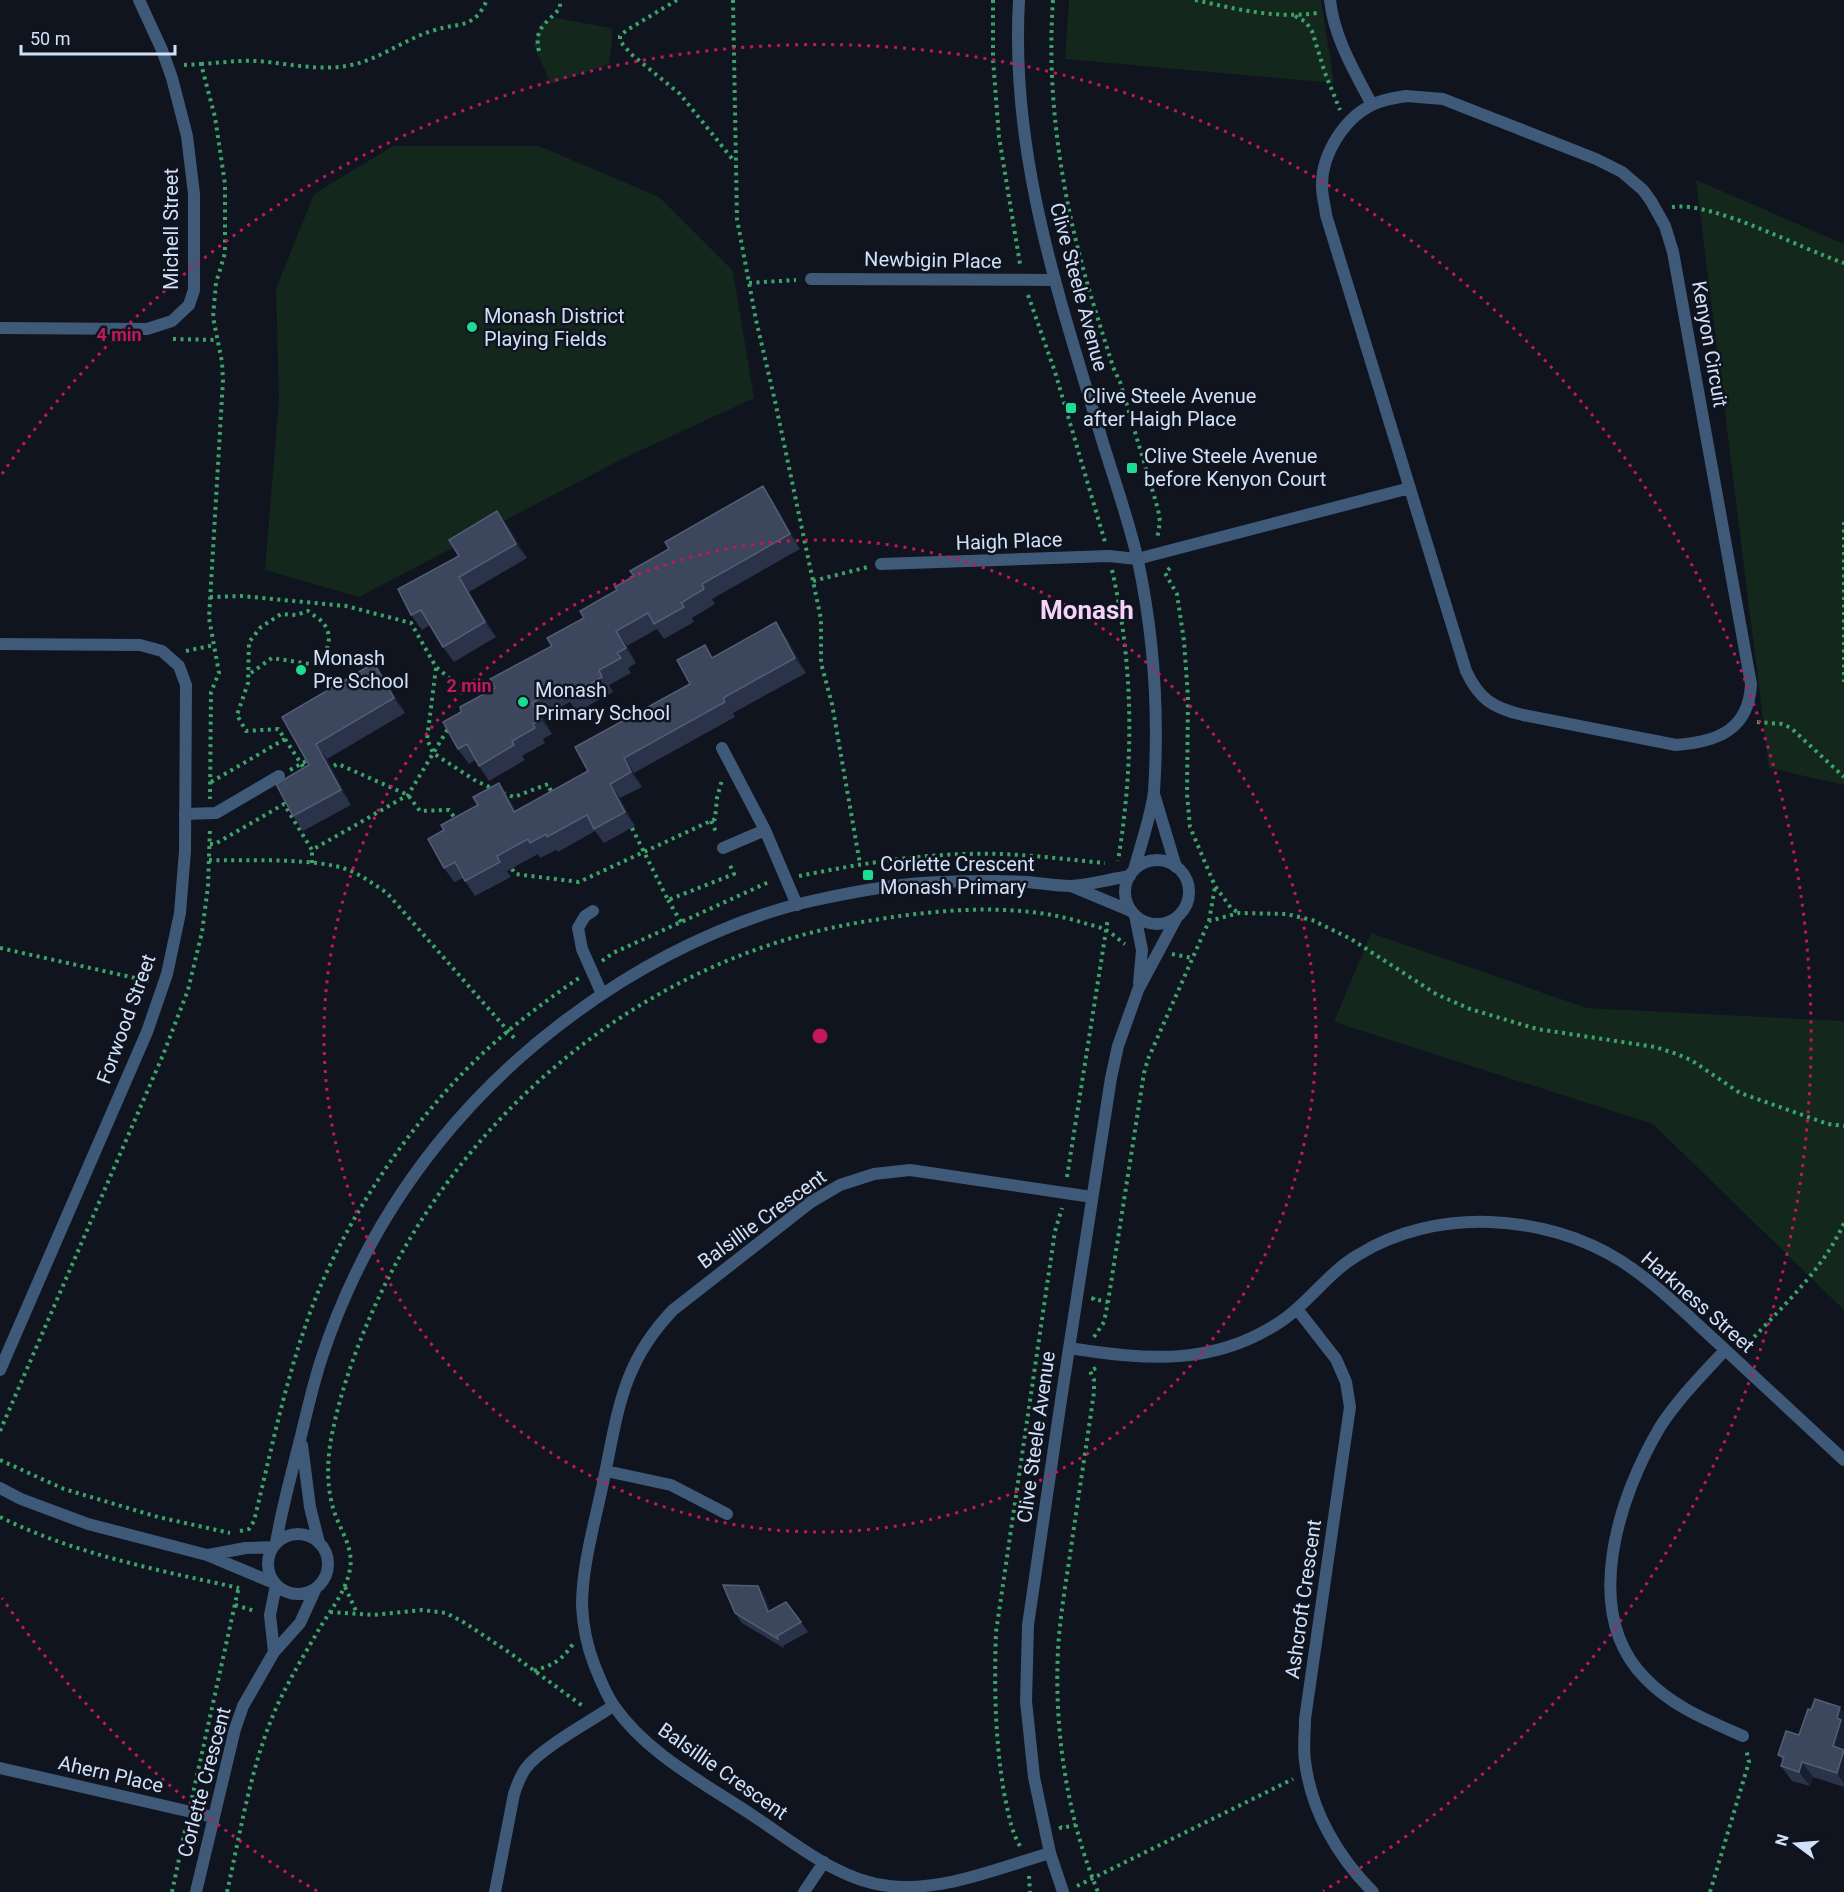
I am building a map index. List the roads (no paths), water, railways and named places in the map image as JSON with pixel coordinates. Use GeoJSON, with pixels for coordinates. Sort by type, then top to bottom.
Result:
{"type":"FeatureCollection","features":[{"type":"Feature","properties":{"kind":"street","name":"Michell Street"},"geometry":{"type":"LineString","coordinates":[[0,328],[147,329],[172,321],[189,305],[194,290],[194,194],[187,136],[172,78],[139,0]]}},
{"type":"Feature","properties":{"kind":"street","name":"Clive Steele Avenue"},"geometry":{"type":"LineString","coordinates":[[1019,0],[1020,92],[1028,167],[1054,280],[1137,559],[1151,642],[1155,683],[1154,793],[1132,873]]}},
{"type":"Feature","properties":{"kind":"street"},"geometry":{"type":"LineString","coordinates":[[1330,0],[1333,20],[1347,56],[1372,105]]}},
{"type":"Feature","properties":{"kind":"street","name":"Kenyon Circuit"},"geometry":{"type":"LineString","coordinates":[[1406,96],[1443,99],[1596,159],[1622,172],[1642,190],[1665,226],[1673,252],[1751,684],[1742,716],[1731,729],[1722,735],[1700,743],[1676,745],[1504,711],[1486,701],[1473,687],[1466,671],[1326,214],[1322,186],[1323,172],[1332,146],[1348,123],[1372,105],[1406,96]]}},
{"type":"Feature","properties":{"kind":"street","name":"Newbigin Place"},"geometry":{"type":"LineString","coordinates":[[811,279],[1054,280]]}},
{"type":"Feature","properties":{"kind":"street"},"geometry":{"type":"LineString","coordinates":[[1137,559],[1410,488]]}},
{"type":"Feature","properties":{"kind":"street","name":"Haigh Place"},"geometry":{"type":"LineString","coordinates":[[881,564],[1108,556],[1137,559]]}},
{"type":"Feature","properties":{"kind":"street","name":"Forwood Street"},"geometry":{"type":"LineString","coordinates":[[0,644],[140,645],[162,651],[179,666],[186,685],[185,851],[180,913],[164,984],[147,1032],[0,1370]]}},
{"type":"Feature","properties":{"kind":"street"},"geometry":{"type":"LineString","coordinates":[[722,748],[765,830],[797,905]]}},
{"type":"Feature","properties":{"kind":"street"},"geometry":{"type":"LineString","coordinates":[[185,814],[216,813],[279,776]]}},
{"type":"Feature","properties":{"kind":"street","name":"Clive Steele Avenue"},"geometry":{"type":"LineString","coordinates":[[1154,793],[1176,867]]}},
{"type":"Feature","properties":{"kind":"street"},"geometry":{"type":"LineString","coordinates":[[723,848],[765,830]]}},
{"type":"Feature","properties":{"kind":"street"},"geometry":{"type":"LineString","coordinates":[[1070,886],[1133,913],[1151,924],[1160,924],[1177,917],[1188,901],[1187,882],[1176,867],[1159,861],[1142,865],[1132,873],[1127,883],[1125,897],[1133,913]]}},
{"type":"Feature","properties":{"kind":"street"},"geometry":{"type":"LineString","coordinates":[[274,1652],[270,1615],[275,1584],[270,1577],[268,1558],[275,1545],[282,1506],[315,1380],[346,1294],[386,1216],[425,1160],[471,1104],[525,1051],[602,994],[658,959],[734,925],[797,905],[899,885],[942,882],[1026,882],[1070,886],[1132,873]]}},
{"type":"Feature","properties":{"kind":"street"},"geometry":{"type":"LineString","coordinates":[[593,911],[585,916],[578,928],[582,949],[602,994]]}},
{"type":"Feature","properties":{"kind":"street","name":"Clive Steele Avenue"},"geometry":{"type":"LineString","coordinates":[[1133,913],[1142,950],[1138,990]]}},
{"type":"Feature","properties":{"kind":"street","name":"Clive Steele Avenue"},"geometry":{"type":"LineString","coordinates":[[1063,1892],[1050,1853],[1034,1777],[1026,1701],[1028,1625],[1111,1078],[1118,1046],[1138,990],[1177,917]]}},
{"type":"Feature","properties":{"kind":"street","name":"Balsillie Crescent"},"geometry":{"type":"LineString","coordinates":[[1050,1853],[952,1882],[920,1888],[887,1886],[854,1878],[824,1862],[666,1758],[636,1734],[613,1706],[603,1687],[588,1647],[582,1606],[586,1565],[619,1408],[630,1372],[638,1355],[659,1324],[673,1310],[811,1202],[840,1185],[874,1174],[910,1170],[1092,1197]]}},
{"type":"Feature","properties":{"kind":"street","name":"Harkness Street"},"geometry":{"type":"LineString","coordinates":[[1069,1348],[1126,1356],[1169,1358],[1210,1352],[1249,1340],[1282,1321],[1341,1266],[1359,1254],[1397,1236],[1418,1229],[1463,1222],[1509,1223],[1567,1236],[1620,1260],[1657,1287],[1844,1460]]}},
{"type":"Feature","properties":{"kind":"street","name":"Ashcroft Crescent"},"geometry":{"type":"LineString","coordinates":[[1297,1309],[1336,1359],[1347,1382],[1350,1407],[1305,1719],[1305,1759],[1308,1779],[1321,1819],[1342,1856],[1373,1892]]}},
{"type":"Feature","properties":{"kind":"street"},"geometry":{"type":"LineString","coordinates":[[1729,1354],[1693,1385],[1662,1425],[1637,1469],[1628,1492],[1615,1541],[1610,1606],[1618,1636],[1625,1651],[1645,1678],[1684,1710],[1743,1736]]}},
{"type":"Feature","properties":{"kind":"street"},"geometry":{"type":"LineString","coordinates":[[0,1488],[21,1499],[88,1524],[122,1535],[207,1555],[296,1595],[316,1588],[326,1574],[328,1566],[327,1558],[319,1543],[310,1507],[301,1437]]}},
{"type":"Feature","properties":{"kind":"street"},"geometry":{"type":"LineString","coordinates":[[606,1471],[671,1485],[727,1514]]}},
{"type":"Feature","properties":{"kind":"street"},"geometry":{"type":"LineString","coordinates":[[207,1555],[275,1545],[288,1536],[302,1534],[319,1543]]}},
{"type":"Feature","properties":{"kind":"street","name":"Corlette Crescent"},"geometry":{"type":"LineString","coordinates":[[196,1892],[235,1729],[243,1706],[274,1652],[300,1623],[316,1588]]}},
{"type":"Feature","properties":{"kind":"street"},"geometry":{"type":"LineString","coordinates":[[495,1892],[514,1794],[526,1767],[541,1754],[613,1706]]}},
{"type":"Feature","properties":{"kind":"street","name":"Ahern Place"},"geometry":{"type":"LineString","coordinates":[[0,1768],[213,1817]]}},
{"type":"Feature","properties":{"kind":"street"},"geometry":{"type":"LineString","coordinates":[[804,1892],[824,1862]]}},
{"type":"Feature","properties":{"kind":"place","name":"Monash District Playing Fields"},"geometry":{"type":"Point","coordinates":[472,327]}},
{"type":"Feature","properties":{"kind":"place","name":"Clive Steele Avenue after Haigh Place"},"geometry":{"type":"Point","coordinates":[1071,408]}},
{"type":"Feature","properties":{"kind":"place","name":"Clive Steele Avenue before Kenyon Court"},"geometry":{"type":"Point","coordinates":[1132,468]}},
{"type":"Feature","properties":{"kind":"place","name":"Monash Pre School"},"geometry":{"type":"Point","coordinates":[301,670]}},
{"type":"Feature","properties":{"kind":"place","name":"Monash Primary School"},"geometry":{"type":"Point","coordinates":[523,702]}},
{"type":"Feature","properties":{"kind":"place","name":"Corlette Crescent Monash Primary"},"geometry":{"type":"Point","coordinates":[868,875]}},
{"type":"Feature","properties":{"kind":"district","name":"Monash"},"geometry":{"type":"Point","coordinates":[1087,610]}}]}
